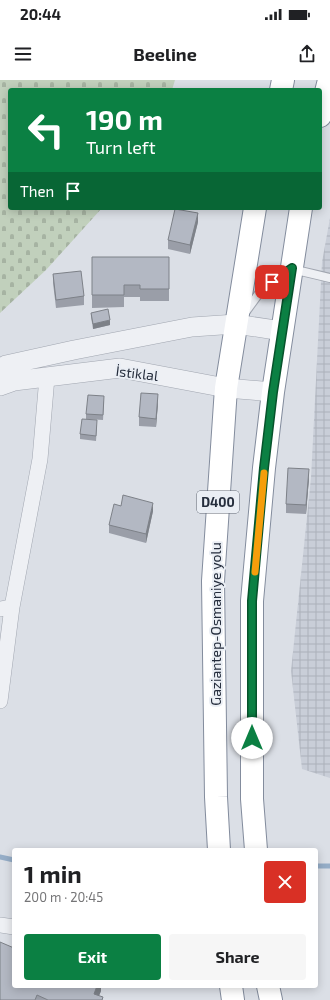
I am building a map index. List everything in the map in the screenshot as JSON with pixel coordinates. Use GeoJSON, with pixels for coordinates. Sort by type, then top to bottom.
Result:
{"type":"FeatureCollection","features":[{"type":"Feature","properties":{"kind":"highway"},"geometry":{"type":"LineString","coordinates":[[322,108],[329,80]]}},
{"type":"Feature","properties":{"kind":"highway","name":"Gaziantep-Osmaniye yolu"},"geometry":{"type":"LineString","coordinates":[[219,848],[216,798],[213,581],[226,388],[255,210]]}},
{"type":"Feature","properties":{"kind":"highway"},"geometry":{"type":"LineString","coordinates":[[256,848],[252,799],[252,601],[264,468],[273,392],[301,210]]}},
{"type":"Feature","properties":{"kind":"highway"},"geometry":{"type":"LineString","coordinates":[[232,988],[233,1000]]}},
{"type":"Feature","properties":{"kind":"highway"},"geometry":{"type":"LineString","coordinates":[[268,988],[271,1000]]}},
{"type":"Feature","properties":{"kind":"street"},"geometry":{"type":"LineString","coordinates":[[0,368],[74,350],[192,327],[236,324],[282,331]]}},
{"type":"Feature","properties":{"kind":"street","name":"İstiklal"},"geometry":{"type":"LineString","coordinates":[[0,386],[14,381],[120,368],[226,388],[273,392]]}},
{"type":"Feature","properties":{"kind":"street"},"geometry":{"type":"LineString","coordinates":[[0,701],[6,608],[40,459],[47,377]]}},
{"type":"Feature","properties":{"kind":"street"},"geometry":{"type":"LineString","coordinates":[[0,925],[12,927]]}},
{"type":"Feature","properties":{"kind":"lane"},"geometry":{"type":"LineString","coordinates":[[236,324],[263,288],[292,268],[330,278]]}},
{"type":"Feature","properties":{"kind":"shaded area"},"geometry":{"type":"Polygon","coordinates":[[[330,218],[330,778],[302,769],[291,671],[311,478],[322,262],[330,218]]]}},
{"type":"Feature","properties":{"kind":"green space"},"geometry":{"type":"Polygon","coordinates":[[[0,80],[175,80],[173,88],[8,88],[8,210],[100,210],[46,270],[0,313],[0,80]]]}},
{"type":"Feature","properties":{"kind":"building"},"geometry":{"type":"Polygon","coordinates":[[[175,210],[198,213],[190,245],[168,240],[175,210]]]}},
{"type":"Feature","properties":{"kind":"building"},"geometry":{"type":"Polygon","coordinates":[[[92,257],[169,257],[169,289],[140,289],[140,285],[124,285],[124,295],[92,295],[92,257]]]}},
{"type":"Feature","properties":{"kind":"building"},"geometry":{"type":"Polygon","coordinates":[[[81,271],[84,296],[56,300],[53,274],[81,271]]]}},
{"type":"Feature","properties":{"kind":"building"},"geometry":{"type":"Polygon","coordinates":[[[108,309],[110,320],[93,324],[91,313],[108,309]]]}},
{"type":"Feature","properties":{"kind":"building"},"geometry":{"type":"Polygon","coordinates":[[[141,393],[158,394],[156,419],[139,417],[141,393]]]}},
{"type":"Feature","properties":{"kind":"building"},"geometry":{"type":"Polygon","coordinates":[[[88,395],[104,396],[103,415],[86,414],[88,395]]]}},
{"type":"Feature","properties":{"kind":"building"},"geometry":{"type":"Polygon","coordinates":[[[82,419],[97,420],[96,436],[80,434],[82,419]]]}},
{"type":"Feature","properties":{"kind":"building"},"geometry":{"type":"Polygon","coordinates":[[[288,468],[309,469],[306,505],[286,504],[288,468]]]}},
{"type":"Feature","properties":{"kind":"building"},"geometry":{"type":"Polygon","coordinates":[[[123,495],[153,503],[146,534],[109,525],[114,504],[121,506],[123,495]]]}},
{"type":"Feature","properties":{"kind":"building"},"geometry":{"type":"Polygon","coordinates":[[[0,942],[12,947],[12,988],[96,988],[94,994],[103,997],[102,1000],[48,1000],[37,995],[35,1000],[0,1000],[0,942]]]}},
{"type":"Feature","properties":{"kind":"waterway"},"geometry":{"type":"LineString","coordinates":[[0,857],[12,860]]}},
{"type":"Feature","properties":{"kind":"waterway"},"geometry":{"type":"LineString","coordinates":[[318,866],[330,866]]}},
{"type":"Feature","properties":{"kind":"slow traffic"},"geometry":{"type":"LineString","coordinates":[[255,572],[264,473]]}},
{"type":"Feature","properties":{"kind":"route"},"geometry":{"type":"LineString","coordinates":[[252,738],[252,601],[264,468],[273,392],[292,268],[272,282]]}}]}
